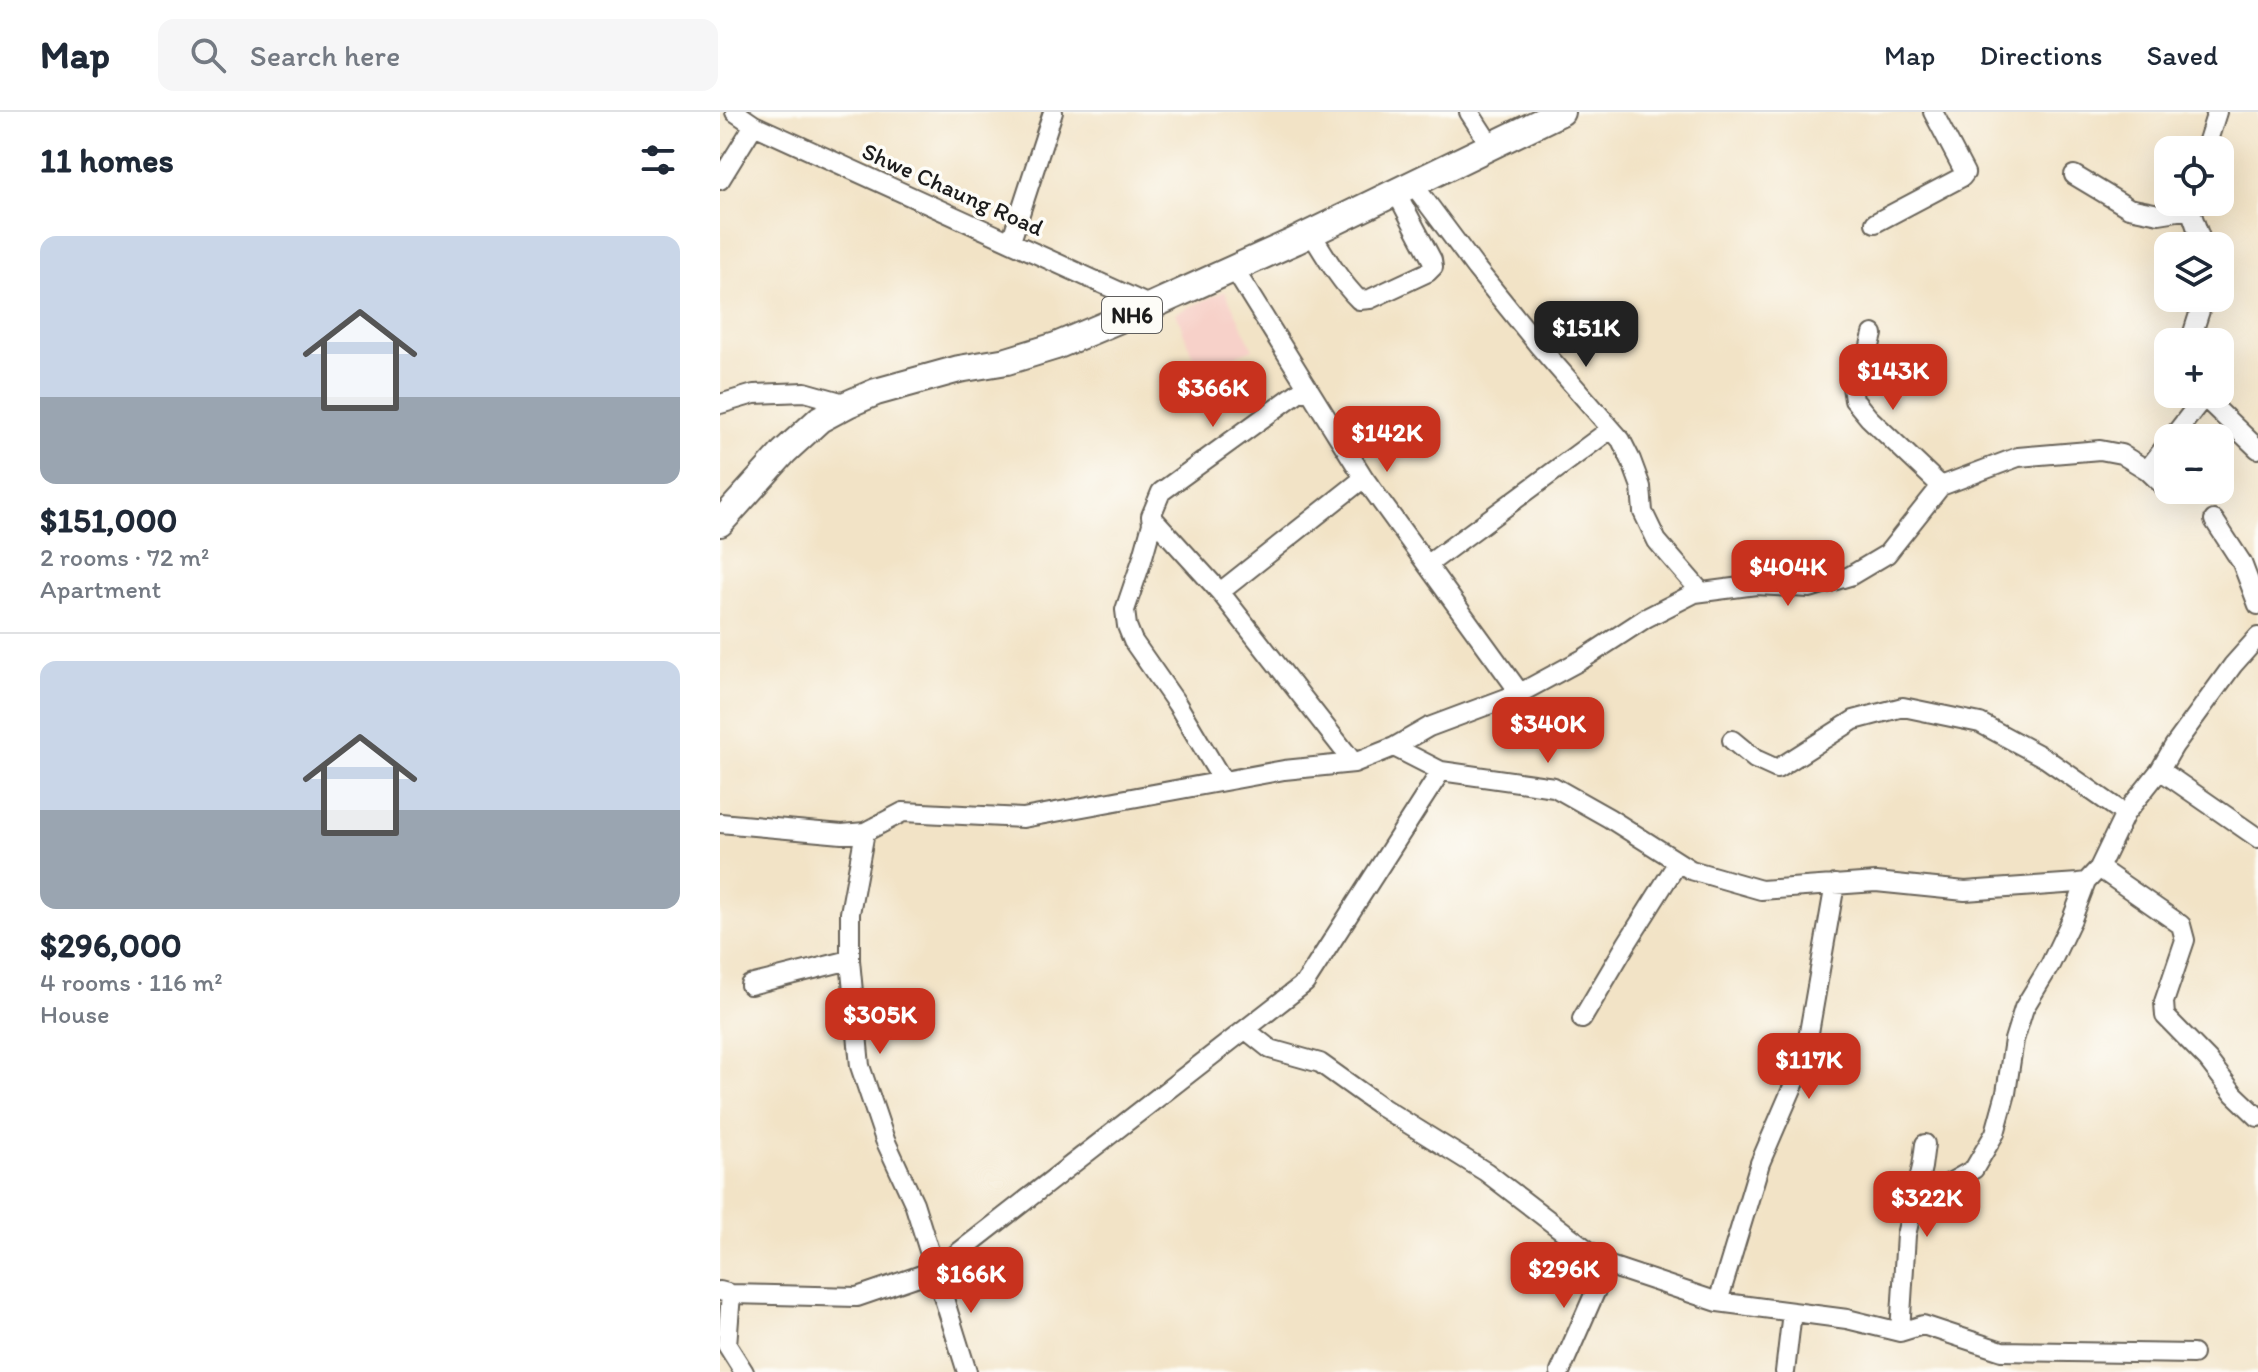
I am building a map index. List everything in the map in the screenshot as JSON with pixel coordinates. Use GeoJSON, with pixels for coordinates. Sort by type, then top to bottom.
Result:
{"type":"FeatureCollection","features":[{"type":"Feature","properties":{"kind":"highway","name":"NH6"},"geometry":{"type":"LineString","coordinates":[[720,523],[784,452],[820,419],[848,404],[876,392],[959,369],[1007,361],[1056,346],[1234,269],[1561,112]]}},
{"type":"Feature","properties":{"kind":"street","name":"Shwe Chaung Road"},"geometry":{"type":"LineString","coordinates":[[737,112],[754,125],[1151,306]]}},
{"type":"Feature","properties":{"kind":"street"},"geometry":{"type":"LineString","coordinates":[[1011,241],[1053,112]]}},
{"type":"Feature","properties":{"kind":"street"},"geometry":{"type":"LineString","coordinates":[[1469,112],[1491,146]]}},
{"type":"Feature","properties":{"kind":"street"},"geometry":{"type":"LineString","coordinates":[[1875,223],[1965,173],[1933,112]]}},
{"type":"Feature","properties":{"kind":"street"},"geometry":{"type":"LineString","coordinates":[[2209,136],[2217,112]]}},
{"type":"Feature","properties":{"kind":"street"},"geometry":{"type":"LineString","coordinates":[[720,180],[754,125]]}},
{"type":"Feature","properties":{"kind":"street"},"geometry":{"type":"LineString","coordinates":[[2074,175],[2129,208],[2154,213]]}},
{"type":"Feature","properties":{"kind":"street"},"geometry":{"type":"LineString","coordinates":[[1311,233],[1333,269],[1359,300],[1370,299],[1428,272],[1433,267],[1432,260],[1404,188]]}},
{"type":"Feature","properties":{"kind":"street"},"geometry":{"type":"LineString","coordinates":[[1404,188],[1621,440],[1641,487],[1643,512],[1657,541],[1701,592]]}},
{"type":"Feature","properties":{"kind":"street"},"geometry":{"type":"LineString","coordinates":[[1234,269],[1364,478],[1520,693]]}},
{"type":"Feature","properties":{"kind":"street"},"geometry":{"type":"LineString","coordinates":[[1873,334],[1867,358],[1851,380],[1854,400],[1941,486]]}},
{"type":"Feature","properties":{"kind":"street"},"geometry":{"type":"LineString","coordinates":[[1223,781],[1177,704],[1133,641],[1125,610],[1152,524],[1151,516],[1161,492],[1307,386]]}},
{"type":"Feature","properties":{"kind":"street"},"geometry":{"type":"LineString","coordinates":[[720,404],[754,394],[805,392],[848,404]]}},
{"type":"Feature","properties":{"kind":"street"},"geometry":{"type":"LineString","coordinates":[[2215,408],[2258,449]]}},
{"type":"Feature","properties":{"kind":"street"},"geometry":{"type":"LineString","coordinates":[[1427,565],[1611,429]]}},
{"type":"Feature","properties":{"kind":"street"},"geometry":{"type":"LineString","coordinates":[[720,823],[842,834],[865,832],[903,812],[1023,818],[1284,770],[1354,763],[1394,747],[1429,727],[1520,693],[1583,659],[1646,618],[1695,593],[1756,585],[1810,588],[1850,576],[1887,554],[1941,486],[2018,457],[2100,450],[2121,454],[2154,476]]}},
{"type":"Feature","properties":{"kind":"street"},"geometry":{"type":"LineString","coordinates":[[2147,470],[2154,461]]}},
{"type":"Feature","properties":{"kind":"street"},"geometry":{"type":"LineString","coordinates":[[1220,592],[1364,478]]}},
{"type":"Feature","properties":{"kind":"street"},"geometry":{"type":"LineString","coordinates":[[1151,516],[1220,592],[1354,763]]}},
{"type":"Feature","properties":{"kind":"street"},"geometry":{"type":"LineString","coordinates":[[2214,520],[2242,563],[2258,605]]}},
{"type":"Feature","properties":{"kind":"street"},"geometry":{"type":"LineString","coordinates":[[1914,1203],[1974,1169],[1995,1133],[2006,1093],[2014,1040],[2024,1008],[2050,965],[2092,875],[2125,814],[2160,770],[2233,665],[2258,637]]}},
{"type":"Feature","properties":{"kind":"street"},"geometry":{"type":"LineString","coordinates":[[1732,740],[1755,759],[1777,769],[1854,720],[1903,707],[1980,723],[2045,758],[2125,814]]}},
{"type":"Feature","properties":{"kind":"street"},"geometry":{"type":"LineString","coordinates":[[1394,747],[1441,771],[1554,787],[1691,870],[1761,890],[1876,882],[1965,891],[2092,875],[2181,925],[2185,940],[2164,1002],[2165,1016],[2258,1117]]}},
{"type":"Feature","properties":{"kind":"street"},"geometry":{"type":"LineString","coordinates":[[2160,770],[2258,838]]}},
{"type":"Feature","properties":{"kind":"street"},"geometry":{"type":"LineString","coordinates":[[744,1372],[727,1345],[725,1293],[857,1297],[936,1270],[1305,983],[1441,771]]}},
{"type":"Feature","properties":{"kind":"street"},"geometry":{"type":"LineString","coordinates":[[865,832],[850,913],[850,960],[860,1066],[885,1140],[914,1203],[967,1372]]}},
{"type":"Feature","properties":{"kind":"street"},"geometry":{"type":"LineString","coordinates":[[1582,1019],[1678,862]]}},
{"type":"Feature","properties":{"kind":"street"},"geometry":{"type":"LineString","coordinates":[[1718,1302],[1760,1163],[1804,1061],[1835,884]]}},
{"type":"Feature","properties":{"kind":"street"},"geometry":{"type":"LineString","coordinates":[[750,985],[850,960]]}},
{"type":"Feature","properties":{"kind":"street"},"geometry":{"type":"LineString","coordinates":[[1246,1030],[1270,1049],[1320,1063],[1383,1108],[1486,1172],[1607,1265],[1718,1302],[1847,1319],[1900,1332],[1923,1325],[2002,1351],[2193,1354]]}},
{"type":"Feature","properties":{"kind":"street"},"geometry":{"type":"LineString","coordinates":[[1900,1332],[1906,1235],[1925,1144]]}},
{"type":"Feature","properties":{"kind":"street"},"geometry":{"type":"LineString","coordinates":[[1560,1372],[1607,1265]]}},
{"type":"Feature","properties":{"kind":"street"},"geometry":{"type":"LineString","coordinates":[[1785,1372],[1792,1312]]}},
{"type":"Feature","properties":{"kind":"shaded area"},"geometry":{"type":"Polygon","coordinates":[[[1225,291],[1253,349],[1198,370],[1176,313],[1225,291]]]}}]}
